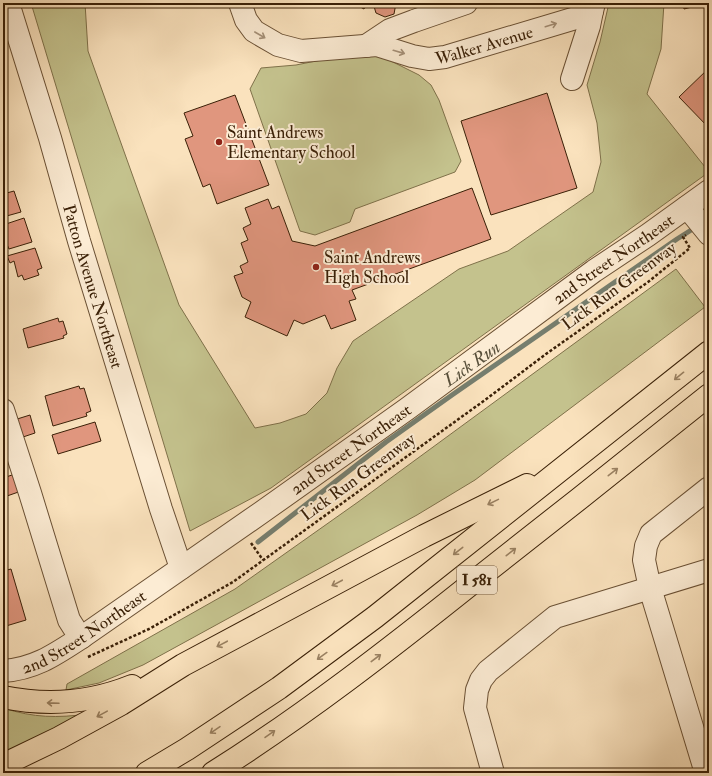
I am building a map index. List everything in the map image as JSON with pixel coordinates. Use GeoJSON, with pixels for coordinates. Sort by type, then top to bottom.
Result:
{"type":"FeatureCollection","features":[{"type":"Feature","properties":{"kind":"highway","name":"I 581"},"geometry":{"type":"LineString","coordinates":[[147,773],[187,749],[279,688],[375,617],[709,352]]}},
{"type":"Feature","properties":{"kind":"highway","name":"I 581"},"geometry":{"type":"LineString","coordinates":[[213,773],[239,757],[328,694],[407,635],[709,395]]}},
{"type":"Feature","properties":{"kind":"highway"},"geometry":{"type":"LineString","coordinates":[[3,765],[59,738],[121,704],[183,665],[424,536],[566,466]]}},
{"type":"Feature","properties":{"kind":"highway"},"geometry":{"type":"LineString","coordinates":[[3,697],[38,702],[60,703],[79,701],[123,690],[183,665]]}},
{"type":"Feature","properties":{"kind":"street","name":"Patton Avenue Northeast"},"geometry":{"type":"LineString","coordinates":[[8,3],[161,509],[181,568]]}},
{"type":"Feature","properties":{"kind":"street","name":"Walker Avenue"},"geometry":{"type":"LineString","coordinates":[[240,3],[246,20],[254,31],[278,45],[301,51],[377,45],[412,56],[429,59],[445,57],[579,17],[593,7]]}},
{"type":"Feature","properties":{"kind":"street","name":"Walker Avenue"},"geometry":{"type":"LineString","coordinates":[[366,46],[390,30],[466,3]]}},
{"type":"Feature","properties":{"kind":"street"},"geometry":{"type":"LineString","coordinates":[[572,79],[588,32],[593,7]]}},
{"type":"Feature","properties":{"kind":"street","name":"2nd Street Northeast"},"geometry":{"type":"LineString","coordinates":[[3,670],[16,670],[38,664],[52,657],[82,637],[407,409],[594,271],[701,224],[709,191]]}},
{"type":"Feature","properties":{"kind":"street"},"geometry":{"type":"LineString","coordinates":[[3,410],[69,620],[82,637]]}},
{"type":"Feature","properties":{"kind":"street"},"geometry":{"type":"LineString","coordinates":[[706,773],[650,588],[644,560],[646,546],[652,534],[709,488]]}},
{"type":"Feature","properties":{"kind":"street"},"geometry":{"type":"LineString","coordinates":[[493,773],[475,708],[477,690],[481,680],[488,671],[555,617],[709,570]]}},
{"type":"Feature","properties":{"kind":"path","name":"Lick Run Greenway"},"geometry":{"type":"LineString","coordinates":[[82,660],[149,629],[233,582],[648,282],[690,248],[683,237]]}},
{"type":"Feature","properties":{"kind":"path"},"geometry":{"type":"LineString","coordinates":[[248,538],[263,560]]}},
{"type":"Feature","properties":{"kind":"shaded area"},"geometry":{"type":"Polygon","coordinates":[[[31,3],[85,3],[88,51],[179,305],[255,428],[280,423],[306,414],[327,393],[337,368],[353,341],[459,269],[508,251],[593,192],[601,162],[597,123],[587,85],[600,42],[609,3],[664,3],[661,49],[647,94],[709,172],[271,488],[190,531],[31,3]]]}},
{"type":"Feature","properties":{"kind":"shaded area"},"geometry":{"type":"Polygon","coordinates":[[[361,52],[381,56],[419,75],[431,85],[439,100],[461,161],[455,172],[355,209],[350,222],[315,235],[300,231],[250,89],[261,68],[296,65],[361,52]]]}},
{"type":"Feature","properties":{"kind":"shaded area"},"geometry":{"type":"Polygon","coordinates":[[[676,269],[705,307],[475,480],[417,515],[143,665],[99,683],[66,690],[67,684],[235,589],[358,502],[676,269]]]}},
{"type":"Feature","properties":{"kind":"shaded area"},"geometry":{"type":"Polygon","coordinates":[[[3,708],[25,714],[46,716],[89,714],[3,757],[3,708]]]}},
{"type":"Feature","properties":{"kind":"building"},"geometry":{"type":"Polygon","coordinates":[[[348,3],[367,3],[364,9],[355,4],[349,6],[348,3]]]}},
{"type":"Feature","properties":{"kind":"building"},"geometry":{"type":"Polygon","coordinates":[[[373,3],[396,3],[394,14],[385,17],[376,13],[373,3]]]}},
{"type":"Feature","properties":{"kind":"building"},"geometry":{"type":"Polygon","coordinates":[[[683,3],[709,3],[709,23],[704,4],[684,9],[683,3]]]}},
{"type":"Feature","properties":{"kind":"building"},"geometry":{"type":"Polygon","coordinates":[[[709,68],[709,128],[679,97],[709,68]]]}},
{"type":"Feature","properties":{"kind":"building"},"geometry":{"type":"Polygon","coordinates":[[[547,93],[577,188],[491,215],[461,121],[547,93]]]}},
{"type":"Feature","properties":{"kind":"building"},"geometry":{"type":"Polygon","coordinates":[[[235,95],[269,185],[217,204],[210,184],[203,187],[185,139],[193,136],[184,113],[235,95]]]}},
{"type":"Feature","properties":{"kind":"building"},"geometry":{"type":"Polygon","coordinates":[[[472,188],[491,239],[352,290],[356,299],[349,301],[356,320],[331,329],[325,315],[303,324],[294,320],[287,336],[245,317],[251,302],[242,297],[234,276],[243,273],[240,266],[248,262],[241,243],[248,240],[243,228],[251,224],[245,208],[268,199],[272,209],[279,206],[292,241],[315,246],[472,188]]]}},
{"type":"Feature","properties":{"kind":"building"},"geometry":{"type":"Polygon","coordinates":[[[14,191],[21,212],[3,217],[3,194],[14,191]]]}},
{"type":"Feature","properties":{"kind":"building"},"geometry":{"type":"Polygon","coordinates":[[[24,218],[32,242],[9,249],[6,242],[3,243],[3,225],[24,218]]]}},
{"type":"Feature","properties":{"kind":"building"},"geometry":{"type":"Polygon","coordinates":[[[35,248],[42,268],[37,270],[39,275],[24,280],[22,275],[18,277],[14,261],[10,263],[7,256],[35,248]]]}},
{"type":"Feature","properties":{"kind":"building"},"geometry":{"type":"Polygon","coordinates":[[[58,318],[59,322],[63,321],[67,334],[63,336],[64,338],[28,348],[23,329],[58,318]]]}},
{"type":"Feature","properties":{"kind":"building"},"geometry":{"type":"Polygon","coordinates":[[[79,386],[80,389],[84,388],[91,411],[86,413],[87,416],[53,426],[45,396],[79,386]]]}},
{"type":"Feature","properties":{"kind":"building"},"geometry":{"type":"Polygon","coordinates":[[[30,415],[35,433],[20,438],[14,420],[30,415]]]}},
{"type":"Feature","properties":{"kind":"building"},"geometry":{"type":"Polygon","coordinates":[[[95,422],[101,441],[58,454],[52,435],[95,422]]]}},
{"type":"Feature","properties":{"kind":"building"},"geometry":{"type":"Polygon","coordinates":[[[21,472],[27,489],[7,496],[3,478],[21,472]]]}},
{"type":"Feature","properties":{"kind":"building"},"geometry":{"type":"Polygon","coordinates":[[[11,569],[26,620],[6,626],[3,615],[3,571],[11,569]]]}},
{"type":"Feature","properties":{"kind":"waterway","name":"Lick Run"},"geometry":{"type":"LineString","coordinates":[[258,542],[386,442],[696,227]]}},
{"type":"Feature","properties":{"kind":"place","name":"Saint Andrews Elementary School"},"geometry":{"type":"Point","coordinates":[219,142]}},
{"type":"Feature","properties":{"kind":"place","name":"Saint Andrews High School"},"geometry":{"type":"Point","coordinates":[316,267]}}]}
